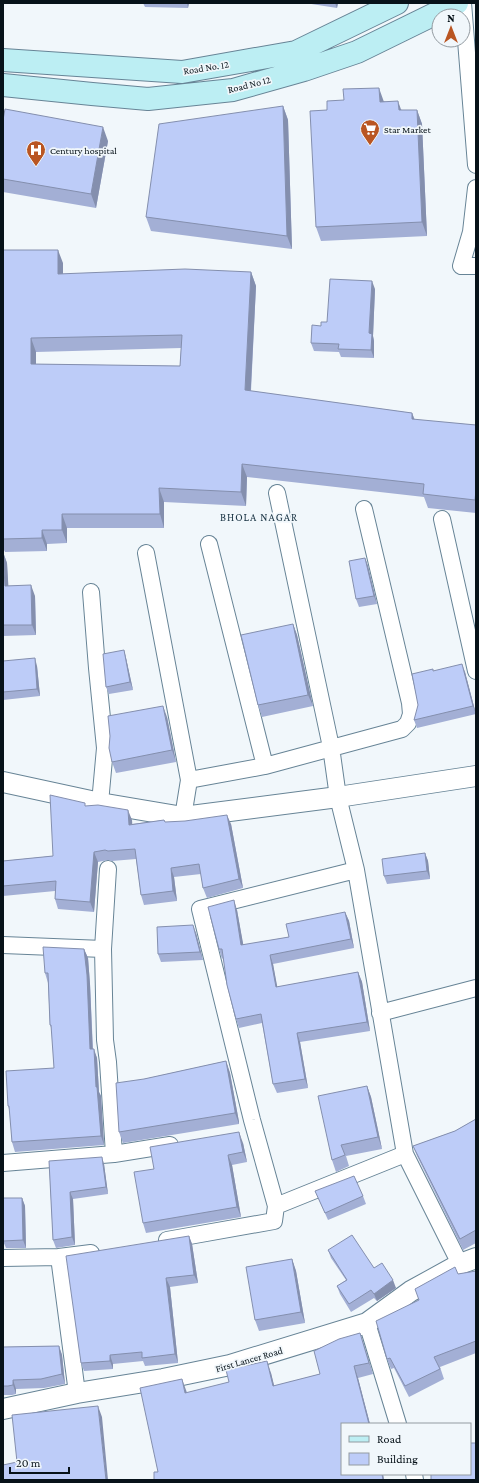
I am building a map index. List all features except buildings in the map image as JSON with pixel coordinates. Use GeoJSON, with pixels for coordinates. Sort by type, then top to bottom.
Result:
{"type":"FeatureCollection","features":[{"type":"Feature","properties":{"kind":"main road","name":"Road No. 12"},"geometry":{"type":"LineString","coordinates":[[3,60],[182,72],[296,52],[397,3]]}},
{"type":"Feature","properties":{"kind":"main road","name":"Road No 12"},"geometry":{"type":"LineString","coordinates":[[3,85],[148,99],[232,90],[304,70],[357,52],[457,3]]}},
{"type":"Feature","properties":{"kind":"street"},"geometry":{"type":"LineString","coordinates":[[463,3],[476,165]]}},
{"type":"Feature","properties":{"kind":"street"},"geometry":{"type":"LineString","coordinates":[[476,188],[471,232],[461,266],[476,266]]}},
{"type":"Feature","properties":{"kind":"street"},"geometry":{"type":"LineString","coordinates":[[277,493],[331,747],[338,797],[356,870],[405,1154],[468,1261]]}},
{"type":"Feature","properties":{"kind":"street"},"geometry":{"type":"LineString","coordinates":[[189,780],[265,766],[402,729],[408,723],[411,714],[410,703],[364,509]]}},
{"type":"Feature","properties":{"kind":"street"},"geometry":{"type":"LineString","coordinates":[[442,519],[476,671]]}},
{"type":"Feature","properties":{"kind":"street"},"geometry":{"type":"LineString","coordinates":[[209,544],[265,766]]}},
{"type":"Feature","properties":{"kind":"street"},"geometry":{"type":"LineString","coordinates":[[146,553],[189,780],[183,817]]}},
{"type":"Feature","properties":{"kind":"street"},"geometry":{"type":"LineString","coordinates":[[91,592],[106,748],[100,803]]}},
{"type":"Feature","properties":{"kind":"street"},"geometry":{"type":"LineString","coordinates":[[3,782],[100,803],[183,817],[338,797],[476,776]]}},
{"type":"Feature","properties":{"kind":"street"},"geometry":{"type":"LineString","coordinates":[[108,869],[103,949],[105,1040],[108,1062],[114,1154]]}},
{"type":"Feature","properties":{"kind":"street"},"geometry":{"type":"LineString","coordinates":[[150,1243],[274,1222],[276,1206],[255,1131],[200,909],[356,870]]}},
{"type":"Feature","properties":{"kind":"street"},"geometry":{"type":"LineString","coordinates":[[3,945],[103,949]]}},
{"type":"Feature","properties":{"kind":"street"},"geometry":{"type":"LineString","coordinates":[[380,1013],[476,988]]}},
{"type":"Feature","properties":{"kind":"street"},"geometry":{"type":"LineString","coordinates":[[239,1134],[255,1131]]}},
{"type":"Feature","properties":{"kind":"street"},"geometry":{"type":"LineString","coordinates":[[3,1163],[114,1154],[184,1143]]}},
{"type":"Feature","properties":{"kind":"street"},"geometry":{"type":"LineString","coordinates":[[276,1206],[405,1154]]}},
{"type":"Feature","properties":{"kind":"street"},"geometry":{"type":"LineString","coordinates":[[3,1258],[59,1257],[105,1250]]}},
{"type":"Feature","properties":{"kind":"street"},"geometry":{"type":"LineString","coordinates":[[59,1257],[77,1393]]}},
{"type":"Feature","properties":{"kind":"street","name":"First Lancer Road"},"geometry":{"type":"LineString","coordinates":[[3,1409],[77,1393],[230,1366],[367,1323],[411,1291],[468,1261]]}},
{"type":"Feature","properties":{"kind":"street"},"geometry":{"type":"LineString","coordinates":[[367,1323],[398,1423]]}},
{"type":"Feature","properties":{"kind":"place","name":"Star Market"},"geometry":{"type":"Point","coordinates":[370,146]}},
{"type":"Feature","properties":{"kind":"place","name":"Century hospital"},"geometry":{"type":"Point","coordinates":[36,167]}},
{"type":"Feature","properties":{"kind":"district","name":"BHOLA NAGAR"},"geometry":{"type":"Point","coordinates":[259,517]}}]}
